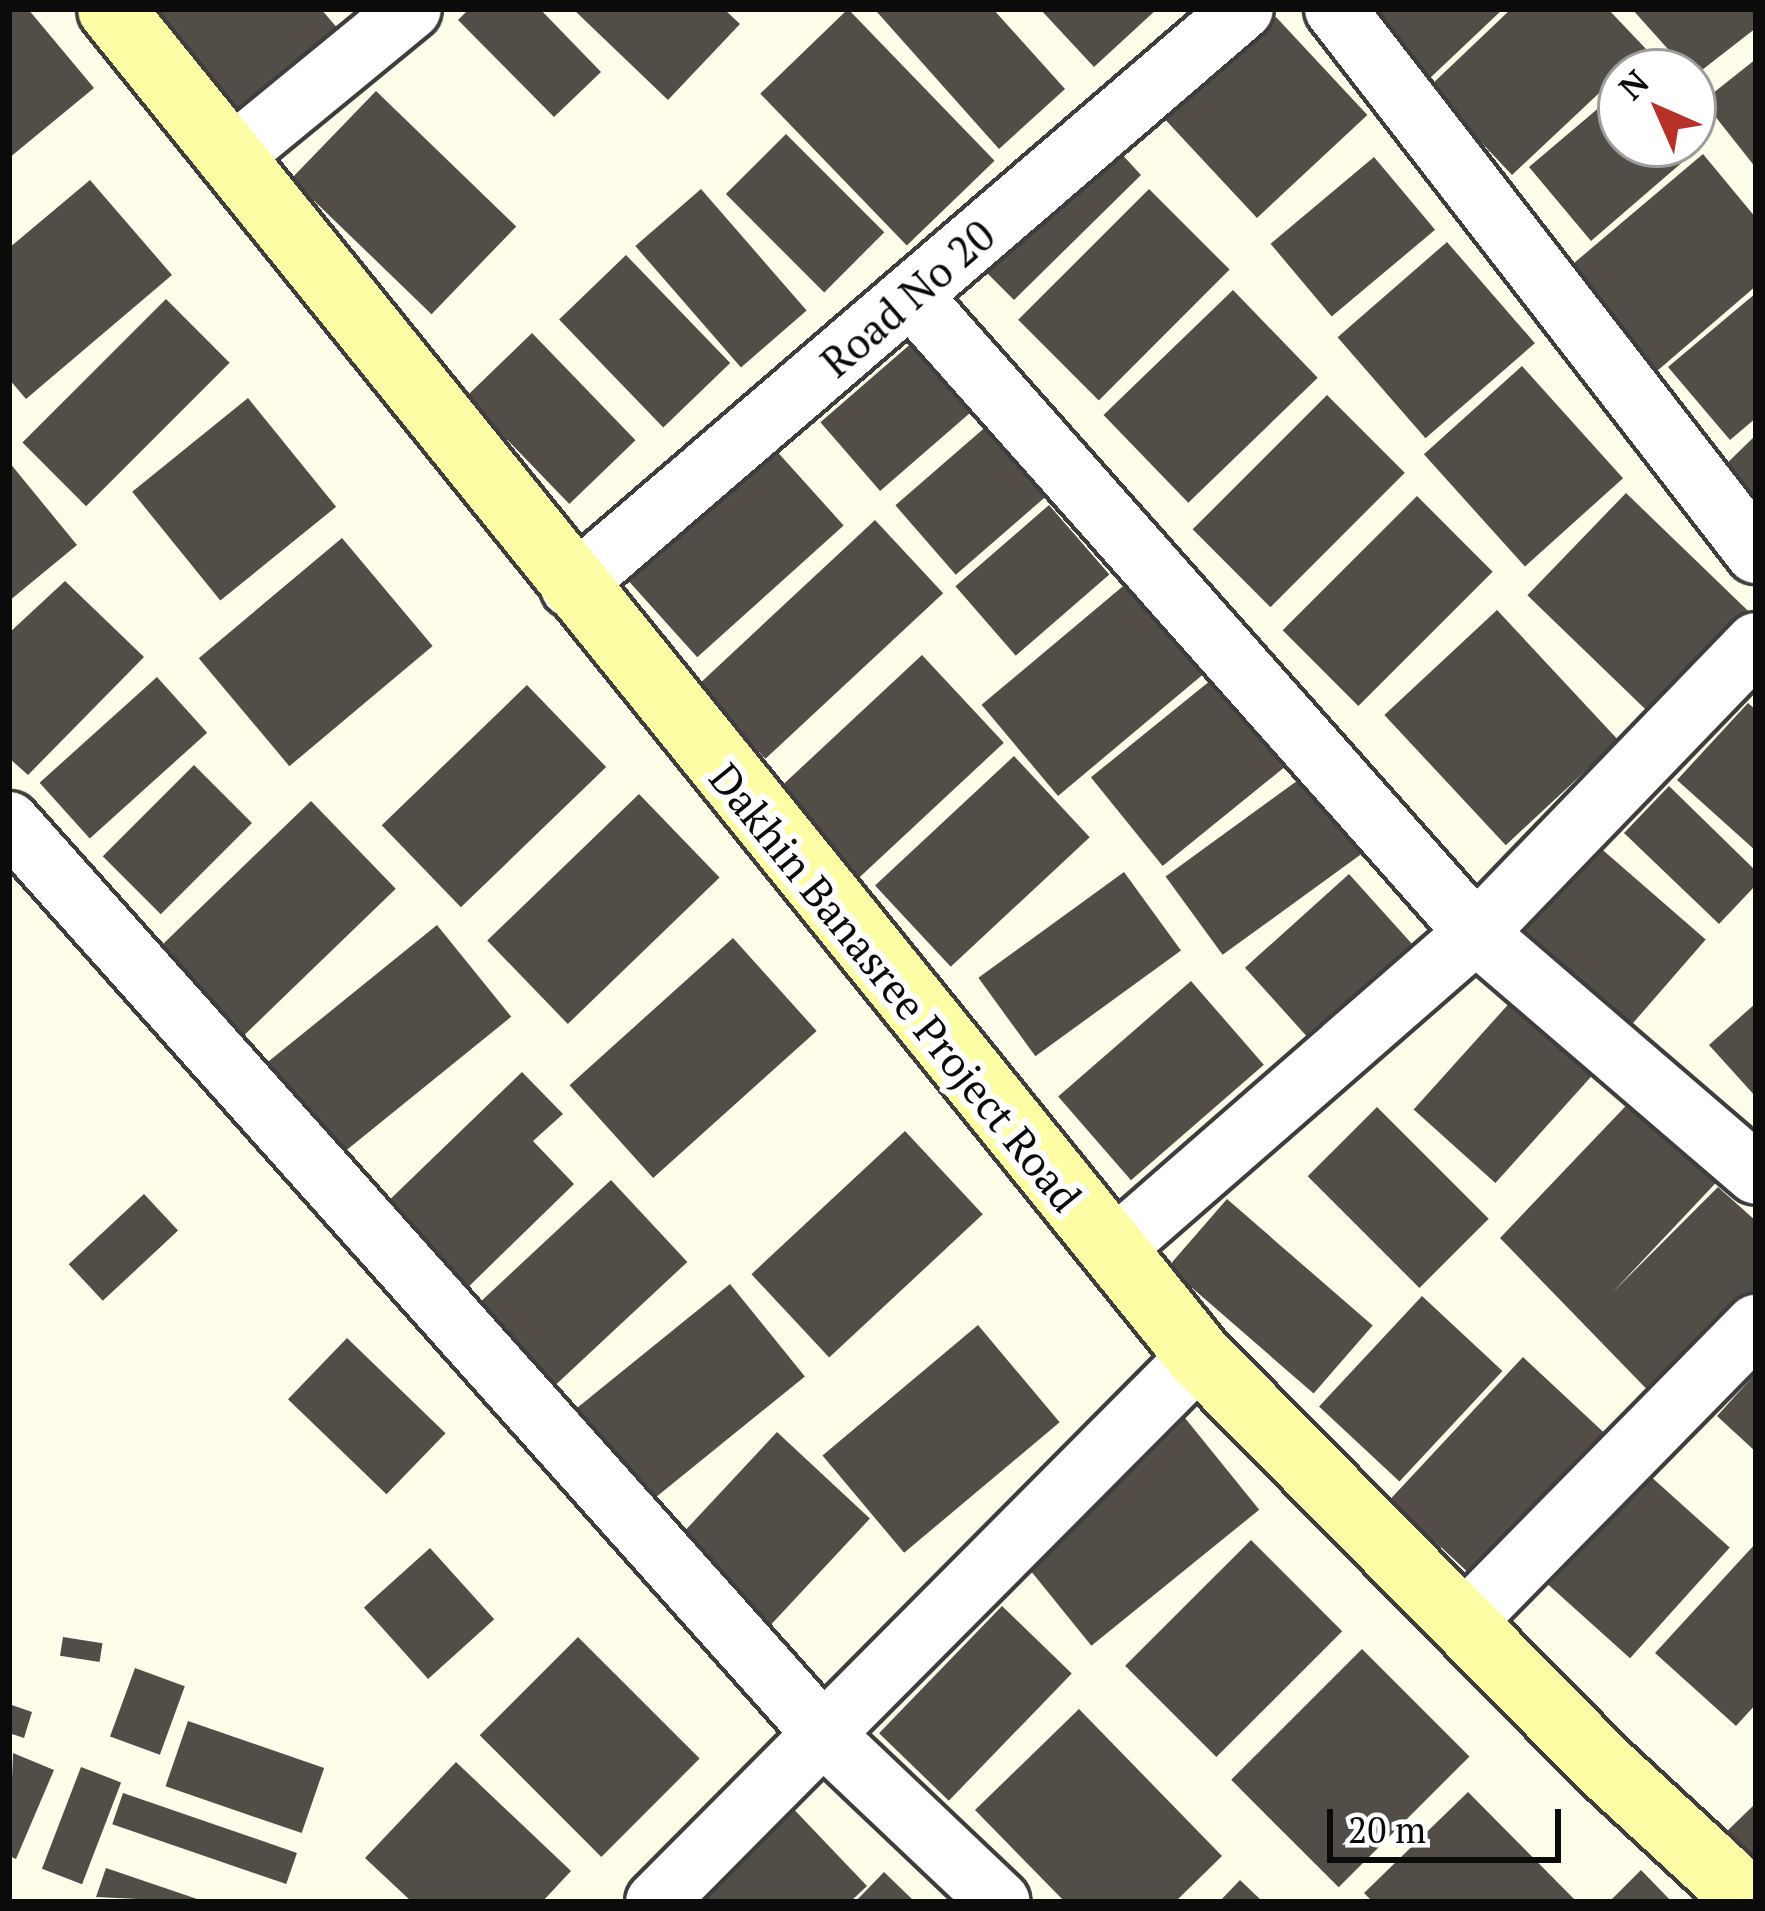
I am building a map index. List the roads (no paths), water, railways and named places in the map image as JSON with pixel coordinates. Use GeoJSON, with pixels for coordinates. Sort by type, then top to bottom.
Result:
{"type":"FeatureCollection","features":[{"type":"Feature","properties":{"kind":"street","name":"Dakhin Banasree Project Road"},"geometry":{"type":"LineString","coordinates":[[111,9],[233,155],[571,586],[1199,1356],[1466,1619],[1605,1767],[1751,1902]]}},
{"type":"Feature","properties":{"kind":"street"},"geometry":{"type":"LineString","coordinates":[[233,155],[411,9]]}},
{"type":"Feature","properties":{"kind":"street","name":"Road No 20"},"geometry":{"type":"LineString","coordinates":[[571,586],[1243,9]]}},
{"type":"Feature","properties":{"kind":"street"},"geometry":{"type":"LineString","coordinates":[[1335,9],[1756,553]]}},
{"type":"Feature","properties":{"kind":"street"},"geometry":{"type":"LineString","coordinates":[[911,296],[1476,933],[1756,1174]]}},
{"type":"Feature","properties":{"kind":"street"},"geometry":{"type":"LineString","coordinates":[[1111,1251],[1476,933],[1756,644]]}},
{"type":"Feature","properties":{"kind":"street"},"geometry":{"type":"LineString","coordinates":[[9,822],[827,1738],[1000,1902]]}},
{"type":"Feature","properties":{"kind":"street"},"geometry":{"type":"LineString","coordinates":[[1466,1619],[1756,1325]]}},
{"type":"Feature","properties":{"kind":"street"},"geometry":{"type":"LineString","coordinates":[[656,1902],[827,1738],[1199,1356]]}}]}
